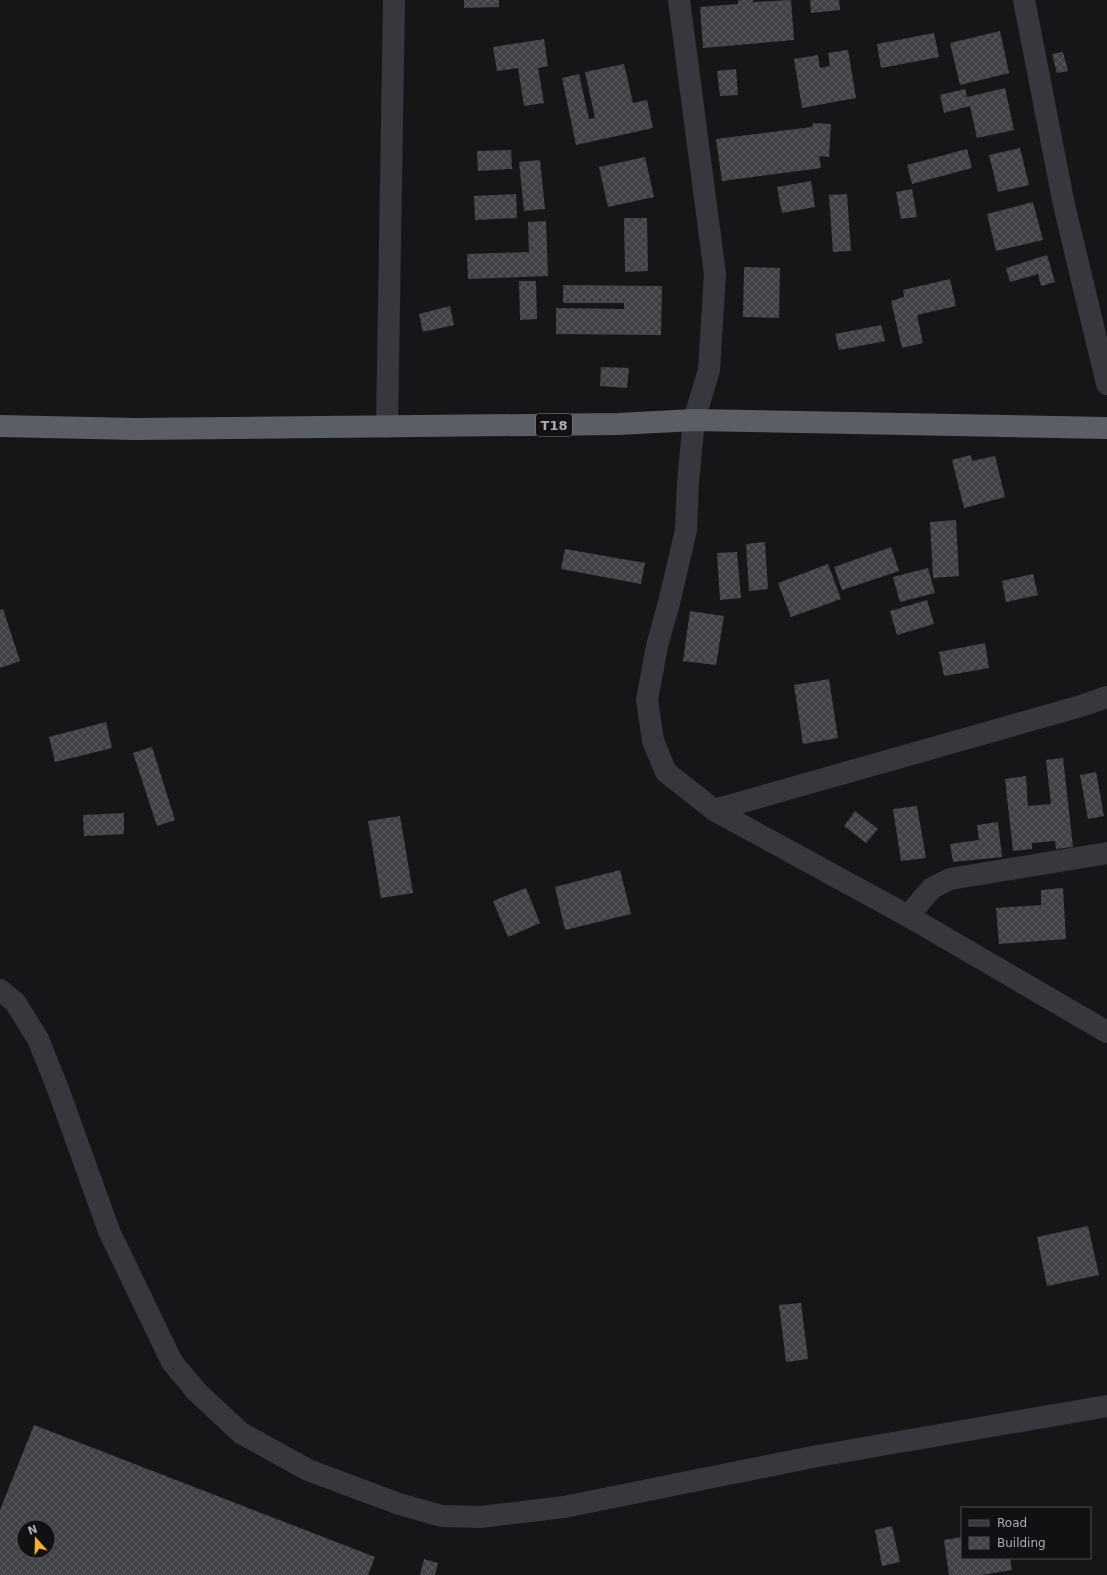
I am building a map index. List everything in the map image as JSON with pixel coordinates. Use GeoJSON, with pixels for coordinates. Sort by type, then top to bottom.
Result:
{"type":"FeatureCollection","features":[{"type":"Feature","properties":{"kind":"highway","name":"T18"},"geometry":{"type":"LineString","coordinates":[[0,426],[135,430],[618,424],[694,420],[1107,428]]}},
{"type":"Feature","properties":{"kind":"street"},"geometry":{"type":"LineString","coordinates":[[387,427],[394,0]]}},
{"type":"Feature","properties":{"kind":"street"},"geometry":{"type":"LineString","coordinates":[[679,0],[714,274],[709,370],[694,420],[688,482],[686,530],[670,599],[657,646],[647,700],[652,741],[666,772],[714,810],[908,916],[1107,1032]]}},
{"type":"Feature","properties":{"kind":"street"},"geometry":{"type":"LineString","coordinates":[[1024,0],[1064,205],[1107,384]]}},
{"type":"Feature","properties":{"kind":"street"},"geometry":{"type":"LineString","coordinates":[[714,810],[1081,706],[1107,697]]}},
{"type":"Feature","properties":{"kind":"street"},"geometry":{"type":"LineString","coordinates":[[908,916],[932,888],[950,879],[1107,853]]}},
{"type":"Feature","properties":{"kind":"street"},"geometry":{"type":"LineString","coordinates":[[0,990],[15,1002],[38,1039],[58,1089],[109,1231],[172,1362],[197,1392],[241,1433],[308,1470],[399,1504],[442,1516],[482,1517],[564,1507],[818,1456],[1107,1406]]}},
{"type":"Feature","properties":{"kind":"building"},"geometry":{"type":"Polygon","coordinates":[[[464,0],[499,0],[499,7],[464,8],[464,0]]]}},
{"type":"Feature","properties":{"kind":"building"},"geometry":{"type":"Polygon","coordinates":[[[738,0],[753,0],[753,2],[791,0],[794,40],[703,48],[700,7],[738,4],[738,0]]]}},
{"type":"Feature","properties":{"kind":"building"},"geometry":{"type":"Polygon","coordinates":[[[810,0],[839,0],[840,10],[811,13],[810,0]]]}},
{"type":"Feature","properties":{"kind":"building"},"geometry":{"type":"Polygon","coordinates":[[[1000,31],[1009,73],[960,85],[950,43],[1000,31]]]}},
{"type":"Feature","properties":{"kind":"building"},"geometry":{"type":"Polygon","coordinates":[[[934,33],[939,57],[881,68],[877,44],[934,33]]]}},
{"type":"Feature","properties":{"kind":"building"},"geometry":{"type":"Polygon","coordinates":[[[544,39],[548,66],[538,68],[544,103],[524,106],[518,68],[497,71],[493,47],[544,39]]]}},
{"type":"Feature","properties":{"kind":"building"},"geometry":{"type":"Polygon","coordinates":[[[848,50],[856,98],[802,108],[794,59],[818,55],[820,68],[830,66],[828,53],[848,50]]]}},
{"type":"Feature","properties":{"kind":"building"},"geometry":{"type":"Polygon","coordinates":[[[1063,52],[1068,71],[1057,73],[1052,54],[1063,52]]]}},
{"type":"Feature","properties":{"kind":"building"},"geometry":{"type":"Polygon","coordinates":[[[624,64],[633,103],[647,100],[653,128],[576,145],[562,78],[579,74],[589,119],[595,118],[585,72],[624,64]]]}},
{"type":"Feature","properties":{"kind":"building"},"geometry":{"type":"Polygon","coordinates":[[[736,69],[738,95],[720,96],[717,71],[736,69]]]}},
{"type":"Feature","properties":{"kind":"building"},"geometry":{"type":"Polygon","coordinates":[[[1005,88],[1014,130],[977,138],[970,106],[944,113],[940,95],[965,89],[967,97],[1005,88]]]}},
{"type":"Feature","properties":{"kind":"building"},"geometry":{"type":"Polygon","coordinates":[[[813,123],[831,124],[829,157],[819,156],[821,168],[722,181],[716,139],[812,127],[813,123]]]}},
{"type":"Feature","properties":{"kind":"building"},"geometry":{"type":"Polygon","coordinates":[[[1020,148],[1029,185],[998,192],[989,155],[1020,148]]]}},
{"type":"Feature","properties":{"kind":"building"},"geometry":{"type":"Polygon","coordinates":[[[967,149],[972,168],[912,184],[907,165],[967,149]]]}},
{"type":"Feature","properties":{"kind":"building"},"geometry":{"type":"Polygon","coordinates":[[[511,150],[512,169],[478,171],[477,151],[511,150]]]}},
{"type":"Feature","properties":{"kind":"building"},"geometry":{"type":"Polygon","coordinates":[[[645,157],[654,197],[608,207],[599,167],[645,157]]]}},
{"type":"Feature","properties":{"kind":"building"},"geometry":{"type":"Polygon","coordinates":[[[540,160],[545,209],[524,211],[519,162],[540,160]]]}},
{"type":"Feature","properties":{"kind":"building"},"geometry":{"type":"Polygon","coordinates":[[[811,181],[815,207],[782,213],[777,187],[811,181]]]}},
{"type":"Feature","properties":{"kind":"building"},"geometry":{"type":"Polygon","coordinates":[[[912,189],[917,217],[901,219],[896,192],[912,189]]]}},
{"type":"Feature","properties":{"kind":"building"},"geometry":{"type":"Polygon","coordinates":[[[516,194],[517,218],[475,220],[474,196],[516,194]]]}},
{"type":"Feature","properties":{"kind":"building"},"geometry":{"type":"Polygon","coordinates":[[[847,194],[851,251],[833,252],[829,195],[847,194]]]}},
{"type":"Feature","properties":{"kind":"building"},"geometry":{"type":"Polygon","coordinates":[[[1033,202],[1043,240],[996,251],[987,214],[1033,202]]]}},
{"type":"Feature","properties":{"kind":"building"},"geometry":{"type":"Polygon","coordinates":[[[624,218],[647,218],[648,271],[625,272],[624,218]]]}},
{"type":"Feature","properties":{"kind":"building"},"geometry":{"type":"Polygon","coordinates":[[[546,221],[548,276],[468,279],[467,254],[529,252],[528,222],[546,221]]]}},
{"type":"Feature","properties":{"kind":"building"},"geometry":{"type":"Polygon","coordinates":[[[1047,255],[1055,282],[1041,286],[1038,274],[1010,282],[1006,268],[1047,255]]]}},
{"type":"Feature","properties":{"kind":"building"},"geometry":{"type":"Polygon","coordinates":[[[744,267],[780,268],[779,318],[743,317],[744,267]]]}},
{"type":"Feature","properties":{"kind":"building"},"geometry":{"type":"Polygon","coordinates":[[[950,279],[956,306],[917,315],[923,343],[902,348],[891,301],[904,297],[903,290],[950,279]]]}},
{"type":"Feature","properties":{"kind":"building"},"geometry":{"type":"Polygon","coordinates":[[[519,281],[536,281],[537,319],[520,320],[519,281]]]}},
{"type":"Feature","properties":{"kind":"building"},"geometry":{"type":"Polygon","coordinates":[[[563,285],[662,286],[661,335],[556,334],[556,308],[624,309],[624,303],[563,303],[563,285]]]}},
{"type":"Feature","properties":{"kind":"building"},"geometry":{"type":"Polygon","coordinates":[[[450,306],[454,325],[423,332],[419,314],[450,306]]]}},
{"type":"Feature","properties":{"kind":"building"},"geometry":{"type":"Polygon","coordinates":[[[881,325],[885,341],[839,350],[835,334],[881,325]]]}},
{"type":"Feature","properties":{"kind":"building"},"geometry":{"type":"Polygon","coordinates":[[[601,367],[629,368],[627,388],[600,386],[601,367]]]}},
{"type":"Feature","properties":{"kind":"building"},"geometry":{"type":"Polygon","coordinates":[[[971,455],[972,461],[995,456],[1005,497],[964,508],[952,460],[971,455]]]}},
{"type":"Feature","properties":{"kind":"building"},"geometry":{"type":"Polygon","coordinates":[[[956,520],[959,576],[933,578],[930,522],[956,520]]]}},
{"type":"Feature","properties":{"kind":"building"},"geometry":{"type":"Polygon","coordinates":[[[765,542],[768,589],[749,591],[746,544],[765,542]]]}},
{"type":"Feature","properties":{"kind":"building"},"geometry":{"type":"Polygon","coordinates":[[[891,547],[899,571],[842,590],[834,567],[891,547]]]}},
{"type":"Feature","properties":{"kind":"building"},"geometry":{"type":"Polygon","coordinates":[[[565,549],[645,563],[641,584],[561,569],[565,549]]]}},
{"type":"Feature","properties":{"kind":"building"},"geometry":{"type":"Polygon","coordinates":[[[737,552],[741,598],[720,600],[717,553],[737,552]]]}},
{"type":"Feature","properties":{"kind":"building"},"geometry":{"type":"Polygon","coordinates":[[[828,564],[841,599],[791,617],[778,583],[828,564]]]}},
{"type":"Feature","properties":{"kind":"building"},"geometry":{"type":"Polygon","coordinates":[[[928,568],[935,593],[900,602],[893,577],[928,568]]]}},
{"type":"Feature","properties":{"kind":"building"},"geometry":{"type":"Polygon","coordinates":[[[1033,574],[1038,595],[1006,602],[1002,581],[1033,574]]]}},
{"type":"Feature","properties":{"kind":"building"},"geometry":{"type":"Polygon","coordinates":[[[927,600],[934,624],[897,635],[890,611],[927,600]]]}},
{"type":"Feature","properties":{"kind":"building"},"geometry":{"type":"Polygon","coordinates":[[[3,609],[20,661],[0,668],[0,610],[3,609]]]}},
{"type":"Feature","properties":{"kind":"building"},"geometry":{"type":"Polygon","coordinates":[[[690,611],[724,616],[716,665],[683,661],[690,611]]]}},
{"type":"Feature","properties":{"kind":"building"},"geometry":{"type":"Polygon","coordinates":[[[985,643],[989,668],[944,676],[939,652],[985,643]]]}},
{"type":"Feature","properties":{"kind":"building"},"geometry":{"type":"Polygon","coordinates":[[[829,679],[838,738],[803,744],[794,685],[829,679]]]}},
{"type":"Feature","properties":{"kind":"building"},"geometry":{"type":"Polygon","coordinates":[[[106,722],[112,748],[55,762],[49,737],[106,722]]]}},
{"type":"Feature","properties":{"kind":"building"},"geometry":{"type":"Polygon","coordinates":[[[152,747],[175,820],[157,826],[133,753],[152,747]]]}},
{"type":"Feature","properties":{"kind":"building"},"geometry":{"type":"Polygon","coordinates":[[[1063,758],[1073,847],[1056,849],[1055,841],[1032,843],[1032,849],[1013,851],[1005,779],[1026,776],[1028,806],[1051,804],[1046,760],[1063,758]]]}},
{"type":"Feature","properties":{"kind":"building"},"geometry":{"type":"Polygon","coordinates":[[[1096,772],[1104,816],[1088,819],[1080,775],[1096,772]]]}},
{"type":"Feature","properties":{"kind":"building"},"geometry":{"type":"Polygon","coordinates":[[[917,806],[926,858],[901,861],[893,809],[917,806]]]}},
{"type":"Feature","properties":{"kind":"building"},"geometry":{"type":"Polygon","coordinates":[[[855,811],[878,829],[866,843],[844,826],[855,811]]]}},
{"type":"Feature","properties":{"kind":"building"},"geometry":{"type":"Polygon","coordinates":[[[124,813],[124,834],[84,836],[83,815],[124,813]]]}},
{"type":"Feature","properties":{"kind":"building"},"geometry":{"type":"Polygon","coordinates":[[[400,816],[413,893],[381,898],[368,821],[400,816]]]}},
{"type":"Feature","properties":{"kind":"building"},"geometry":{"type":"Polygon","coordinates":[[[998,822],[1002,857],[953,862],[950,844],[979,840],[977,825],[998,822]]]}},
{"type":"Feature","properties":{"kind":"building"},"geometry":{"type":"Polygon","coordinates":[[[620,870],[631,914],[565,930],[555,887],[620,870]]]}},
{"type":"Feature","properties":{"kind":"building"},"geometry":{"type":"Polygon","coordinates":[[[526,888],[540,923],[508,937],[493,901],[526,888]]]}},
{"type":"Feature","properties":{"kind":"building"},"geometry":{"type":"Polygon","coordinates":[[[1063,888],[1066,939],[999,944],[996,908],[1041,905],[1041,890],[1063,888]]]}},
{"type":"Feature","properties":{"kind":"building"},"geometry":{"type":"Polygon","coordinates":[[[1088,1226],[1099,1275],[1047,1286],[1037,1237],[1088,1226]]]}},
{"type":"Feature","properties":{"kind":"building"},"geometry":{"type":"Polygon","coordinates":[[[801,1303],[808,1359],[786,1362],[779,1305],[801,1303]]]}},
{"type":"Feature","properties":{"kind":"building"},"geometry":{"type":"Polygon","coordinates":[[[34,1425],[375,1557],[368,1575],[0,1575],[0,1510],[34,1425]]]}},
{"type":"Feature","properties":{"kind":"building"},"geometry":{"type":"Polygon","coordinates":[[[892,1526],[900,1562],[882,1566],[875,1530],[892,1526]]]}},
{"type":"Feature","properties":{"kind":"building"},"geometry":{"type":"Polygon","coordinates":[[[961,1537],[961,1559],[1010,1559],[1012,1570],[981,1575],[949,1575],[944,1540],[961,1537]]]}},
{"type":"Feature","properties":{"kind":"building"},"geometry":{"type":"Polygon","coordinates":[[[424,1559],[438,1563],[435,1575],[420,1575],[424,1559]]]}}]}
